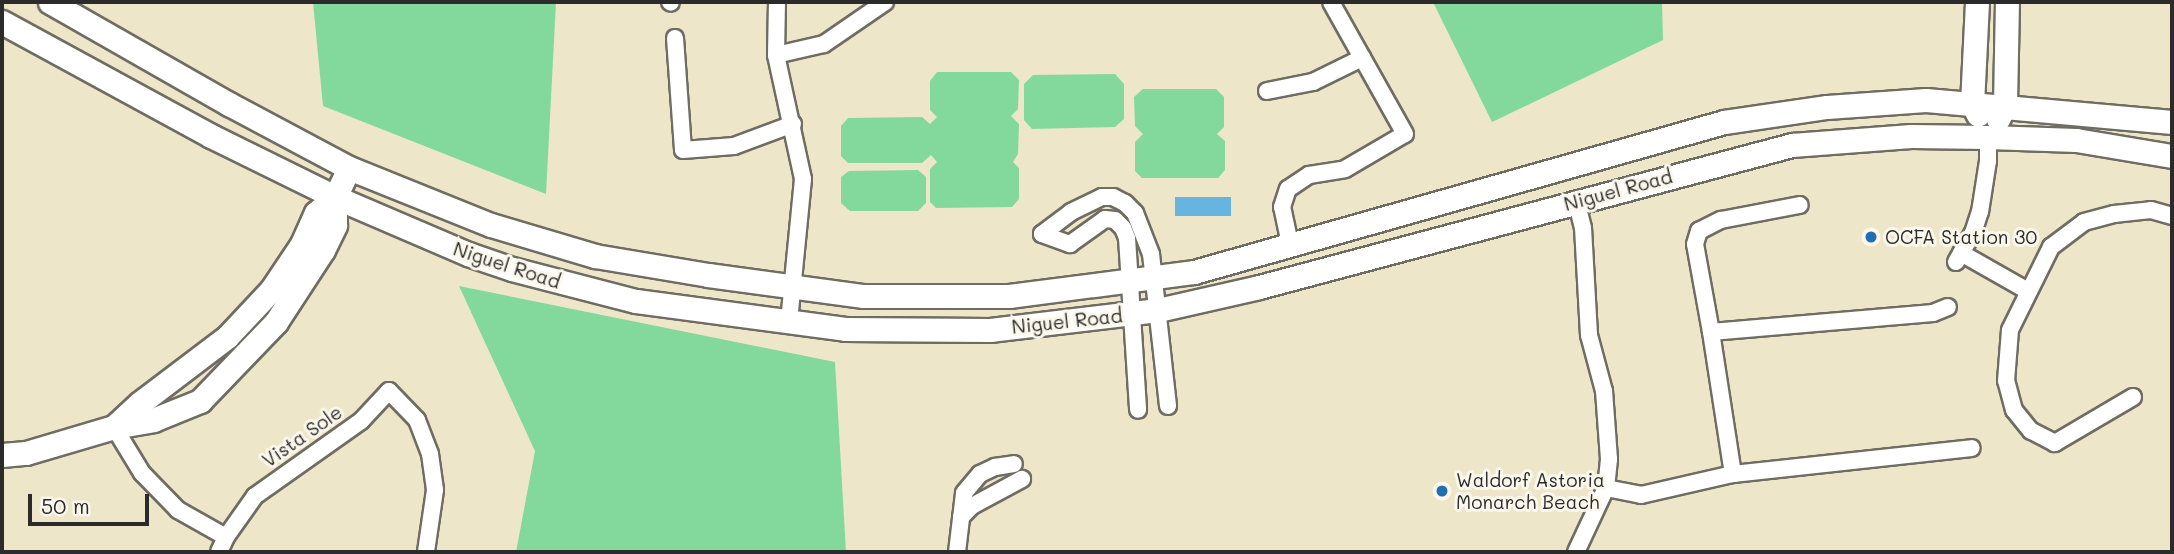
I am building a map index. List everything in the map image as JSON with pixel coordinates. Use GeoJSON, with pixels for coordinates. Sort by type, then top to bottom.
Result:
{"type":"FeatureCollection","features":[{"type":"Feature","properties":{"kind":"main road","name":"Niguel Road"},"geometry":{"type":"LineString","coordinates":[[50,2],[229,104],[349,167],[491,225],[595,256],[793,288],[864,296],[1009,296],[1194,272],[1724,122],[1827,107],[1926,100],[2172,122]]}},
{"type":"Feature","properties":{"kind":"main road"},"geometry":{"type":"LineString","coordinates":[[1977,2],[1972,103],[1988,137]]}},
{"type":"Feature","properties":{"kind":"main road"},"geometry":{"type":"LineString","coordinates":[[1988,137],[2005,105],[2007,2]]}},
{"type":"Feature","properties":{"kind":"main road","name":"Niguel Road"},"geometry":{"type":"LineString","coordinates":[[2,22],[211,136],[335,197],[468,254],[526,273],[636,301],[845,329],[990,330],[1158,310],[1259,287],[1527,217],[1576,200],[1792,145],[1911,136],[1988,137],[2076,140],[2172,156]]}},
{"type":"Feature","properties":{"kind":"main road"},"geometry":{"type":"LineString","coordinates":[[114,427],[140,403],[227,337],[272,289],[302,244],[316,213],[335,197],[349,167]]}},
{"type":"Feature","properties":{"kind":"main road"},"geometry":{"type":"LineString","coordinates":[[2,455],[26,453],[114,427],[153,420],[200,401],[276,322],[323,250],[335,225],[335,197]]}},
{"type":"Feature","properties":{"kind":"main road"},"geometry":{"type":"LineString","coordinates":[[227,337],[248,354]]}},
{"type":"Feature","properties":{"kind":"street"},"geometry":{"type":"LineString","coordinates":[[777,2],[776,55],[803,179],[789,321]]}},
{"type":"Feature","properties":{"kind":"street"},"geometry":{"type":"LineString","coordinates":[[776,55],[824,44],[885,2]]}},
{"type":"Feature","properties":{"kind":"street"},"geometry":{"type":"LineString","coordinates":[[1290,244],[1282,207],[1288,189],[1309,175],[1345,169],[1405,134],[1331,2]]}},
{"type":"Feature","properties":{"kind":"street"},"geometry":{"type":"LineString","coordinates":[[675,38],[682,150],[734,146],[793,124]]}},
{"type":"Feature","properties":{"kind":"street"},"geometry":{"type":"LineString","coordinates":[[1267,91],[1313,82],[1362,58]]}},
{"type":"Feature","properties":{"kind":"street"},"geometry":{"type":"LineString","coordinates":[[1988,137],[1989,162],[1980,212],[1973,233],[1958,258],[2028,291]]}},
{"type":"Feature","properties":{"kind":"street"},"geometry":{"type":"LineString","coordinates":[[1138,411],[1127,238],[1115,220],[1097,222],[1070,244],[1042,234],[1091,200],[1113,197],[1135,213],[1143,228],[1154,278],[1168,406]]}},
{"type":"Feature","properties":{"kind":"street"},"geometry":{"type":"LineString","coordinates":[[1576,200],[1583,228],[1589,335],[1598,362],[1608,416],[1606,488],[1576,552]]}},
{"type":"Feature","properties":{"kind":"street"},"geometry":{"type":"LineString","coordinates":[[1733,474],[1695,244],[1699,231],[1721,219],[1800,205]]}},
{"type":"Feature","properties":{"kind":"street"},"geometry":{"type":"LineString","coordinates":[[2133,397],[2055,443],[2031,431],[2014,410],[2006,381],[2010,330],[2051,247],[2084,222],[2114,214],[2151,210],[2172,216]]}},
{"type":"Feature","properties":{"kind":"street"},"geometry":{"type":"LineString","coordinates":[[1711,332],[1933,313],[1948,307]]}},
{"type":"Feature","properties":{"kind":"street","name":"Vista Sole"},"geometry":{"type":"LineString","coordinates":[[223,545],[255,496],[361,421],[389,391],[417,420],[430,454],[435,490],[426,552]]}},
{"type":"Feature","properties":{"kind":"street"},"geometry":{"type":"LineString","coordinates":[[114,427],[142,473],[178,510],[223,545]]}},
{"type":"Feature","properties":{"kind":"street"},"geometry":{"type":"LineString","coordinates":[[1606,488],[1641,495],[1733,474],[1972,448]]}},
{"type":"Feature","properties":{"kind":"street"},"geometry":{"type":"LineString","coordinates":[[957,552],[964,493],[980,474],[995,467],[1014,464]]}},
{"type":"Feature","properties":{"kind":"street"},"geometry":{"type":"LineString","coordinates":[[961,517],[972,506],[1022,479]]}},
{"type":"Feature","properties":{"kind":"green space"},"geometry":{"type":"Polygon","coordinates":[[[313,2],[556,2],[546,194],[323,106],[313,2]]]}},
{"type":"Feature","properties":{"kind":"green space"},"geometry":{"type":"Polygon","coordinates":[[[1433,2],[1662,2],[1663,40],[1492,122],[1433,2]]]}},
{"type":"Feature","properties":{"kind":"green space"},"geometry":{"type":"Polygon","coordinates":[[[937,72],[1011,72],[1019,80],[1018,109],[1011,116],[1019,124],[1018,154],[1013,162],[1019,168],[1019,199],[1012,207],[936,208],[930,202],[930,169],[937,162],[931,155],[922,163],[848,163],[841,156],[841,126],[848,118],[922,117],[930,124],[937,117],[930,110],[930,81],[937,72]]]}},
{"type":"Feature","properties":{"kind":"green space"},"geometry":{"type":"Polygon","coordinates":[[[1115,74],[1124,84],[1124,119],[1115,127],[1032,129],[1024,120],[1024,84],[1033,75],[1115,74]]]}},
{"type":"Feature","properties":{"kind":"green space"},"geometry":{"type":"Polygon","coordinates":[[[1143,89],[1216,89],[1224,97],[1224,127],[1217,134],[1225,141],[1225,170],[1218,178],[1142,178],[1135,171],[1135,142],[1143,134],[1135,126],[1134,97],[1143,89]]]}},
{"type":"Feature","properties":{"kind":"green space"},"geometry":{"type":"Polygon","coordinates":[[[918,170],[926,177],[926,203],[918,211],[850,211],[841,203],[841,177],[849,171],[918,170]]]}},
{"type":"Feature","properties":{"kind":"green space"},"geometry":{"type":"Polygon","coordinates":[[[459,286],[835,362],[846,552],[516,552],[535,451],[459,286]]]}},
{"type":"Feature","properties":{"kind":"water"},"geometry":{"type":"Polygon","coordinates":[[[1175,197],[1231,197],[1231,216],[1175,216],[1175,197]]]}},
{"type":"Feature","properties":{"kind":"place","name":"OCFA Station 30"},"geometry":{"type":"Point","coordinates":[1871,237]}},
{"type":"Feature","properties":{"kind":"place","name":"Waldorf Astoria Monarch Beach"},"geometry":{"type":"Point","coordinates":[1442,491]}}]}
